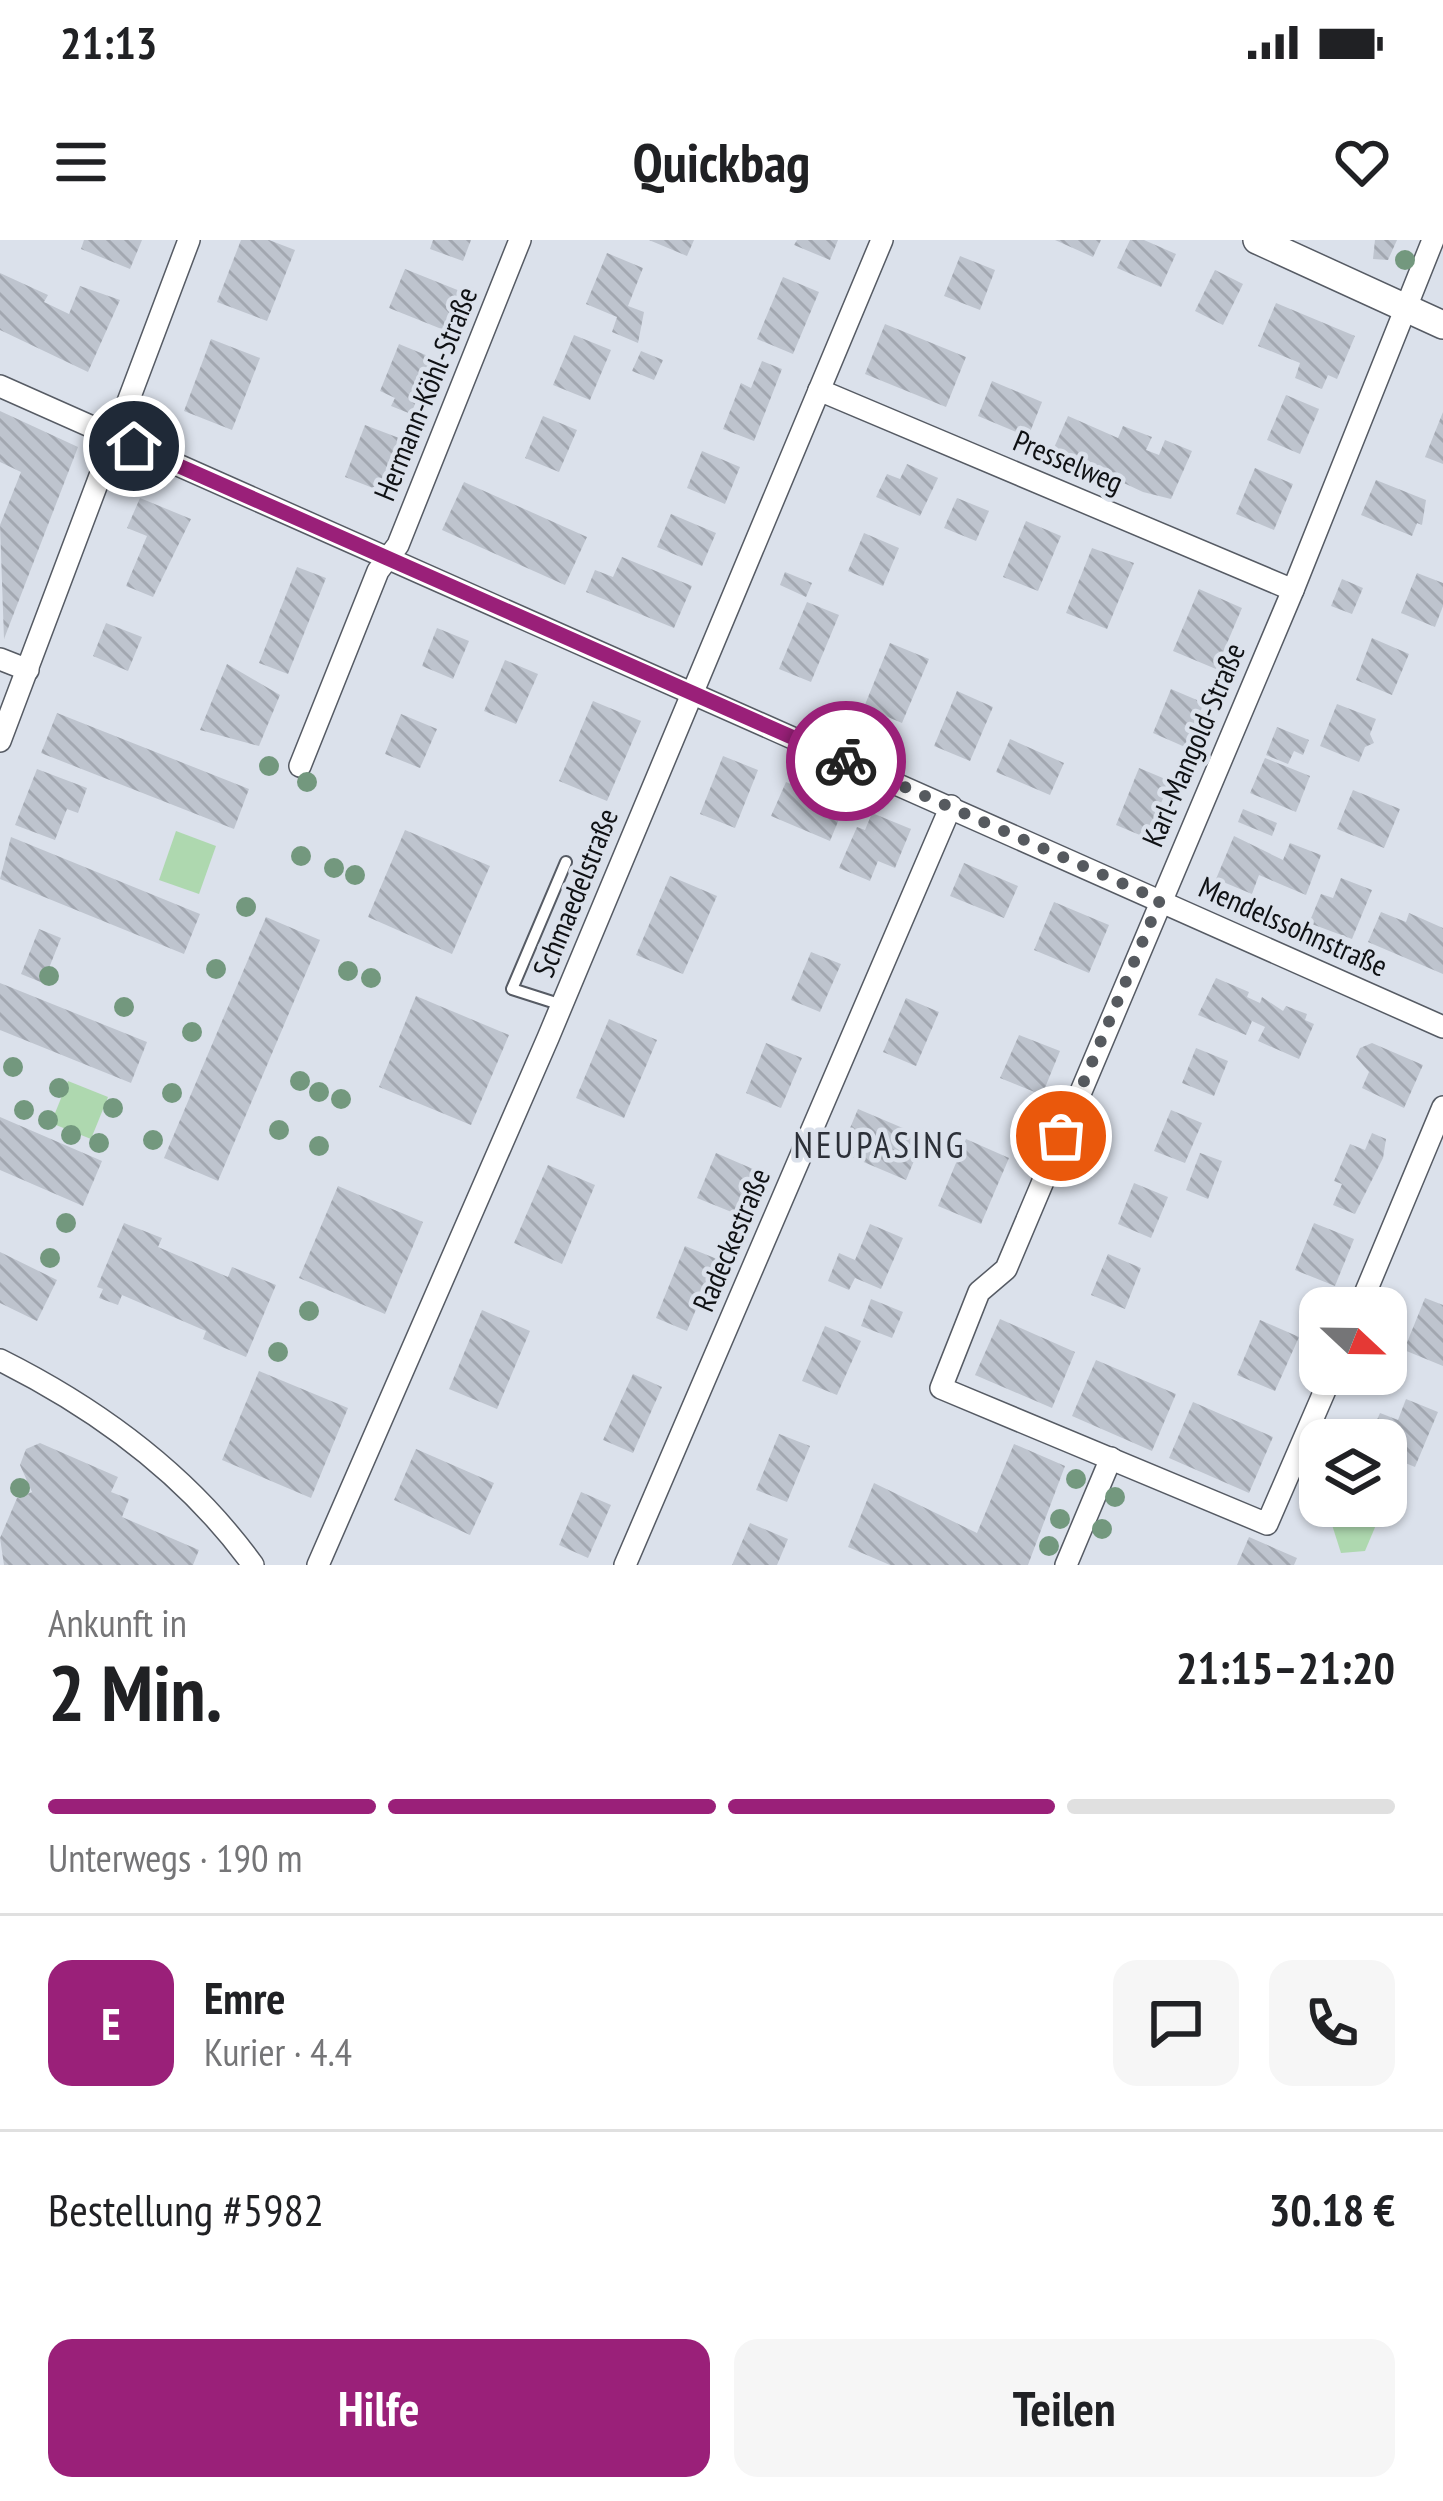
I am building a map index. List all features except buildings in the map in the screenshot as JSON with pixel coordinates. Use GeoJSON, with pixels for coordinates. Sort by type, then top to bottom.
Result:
{"type":"FeatureCollection","features":[{"type":"Feature","properties":{"kind":"street"},"geometry":{"type":"LineString","coordinates":[[0,741],[189,240]]}},
{"type":"Feature","properties":{"kind":"street","name":"Hermann-Köhl-Straße"},"geometry":{"type":"LineString","coordinates":[[300,766],[387,559],[398,545],[520,240]]}},
{"type":"Feature","properties":{"kind":"street","name":"Schmaedelstraße"},"geometry":{"type":"LineString","coordinates":[[318,1565],[562,1005],[882,240]]}},
{"type":"Feature","properties":{"kind":"street"},"geometry":{"type":"LineString","coordinates":[[1257,240],[1443,325]]}},
{"type":"Feature","properties":{"kind":"street","name":"Karl-Mangold-Straße"},"geometry":{"type":"LineString","coordinates":[[1111,1458],[941,1388],[979,1292],[1006,1269],[1293,590],[1433,240]]}},
{"type":"Feature","properties":{"kind":"street","name":"Mendelssohnstraße"},"geometry":{"type":"LineString","coordinates":[[0,386],[1443,1027]]}},
{"type":"Feature","properties":{"kind":"street","name":"Presselweg"},"geometry":{"type":"LineString","coordinates":[[819,390],[1293,590]]}},
{"type":"Feature","properties":{"kind":"street"},"geometry":{"type":"LineString","coordinates":[[0,659],[28,670]]}},
{"type":"Feature","properties":{"kind":"street","name":"Radeckestraße"},"geometry":{"type":"LineString","coordinates":[[626,1565],[951,806]]}},
{"type":"Feature","properties":{"kind":"street"},"geometry":{"type":"LineString","coordinates":[[1368,1287],[1443,1106]]}},
{"type":"Feature","properties":{"kind":"street"},"geometry":{"type":"LineString","coordinates":[[0,1360],[93,1411],[153,1459],[209,1510],[253,1565]]}},
{"type":"Feature","properties":{"kind":"street"},"geometry":{"type":"LineString","coordinates":[[1066,1565],[1111,1458],[1267,1524],[1323,1395]]}},
{"type":"Feature","properties":{"kind":"lane"},"geometry":{"type":"LineString","coordinates":[[562,1005],[512,989],[566,862]]}},
{"type":"Feature","properties":{"kind":"green space"},"geometry":{"type":"Polygon","coordinates":[[[176,831],[216,846],[199,894],[159,880],[176,831]]]}},
{"type":"Feature","properties":{"kind":"green space"},"geometry":{"type":"Polygon","coordinates":[[[68,1081],[108,1097],[91,1139],[51,1123],[68,1081]]]}},
{"type":"Feature","properties":{"kind":"green space"},"geometry":{"type":"Polygon","coordinates":[[[1333,1527],[1375,1527],[1365,1551],[1341,1553],[1333,1527]]]}},
{"type":"Feature","properties":{"kind":"way so far"},"geometry":{"type":"LineString","coordinates":[[846,761],[1160,900],[1061,1136]]}},
{"type":"Feature","properties":{"kind":"district","name":"NEUPASING"},"geometry":{"type":"Point","coordinates":[880,1145]}},
{"type":"Feature","properties":{"kind":"route"},"geometry":{"type":"LineString","coordinates":[[134,446],[846,761]]}}]}
